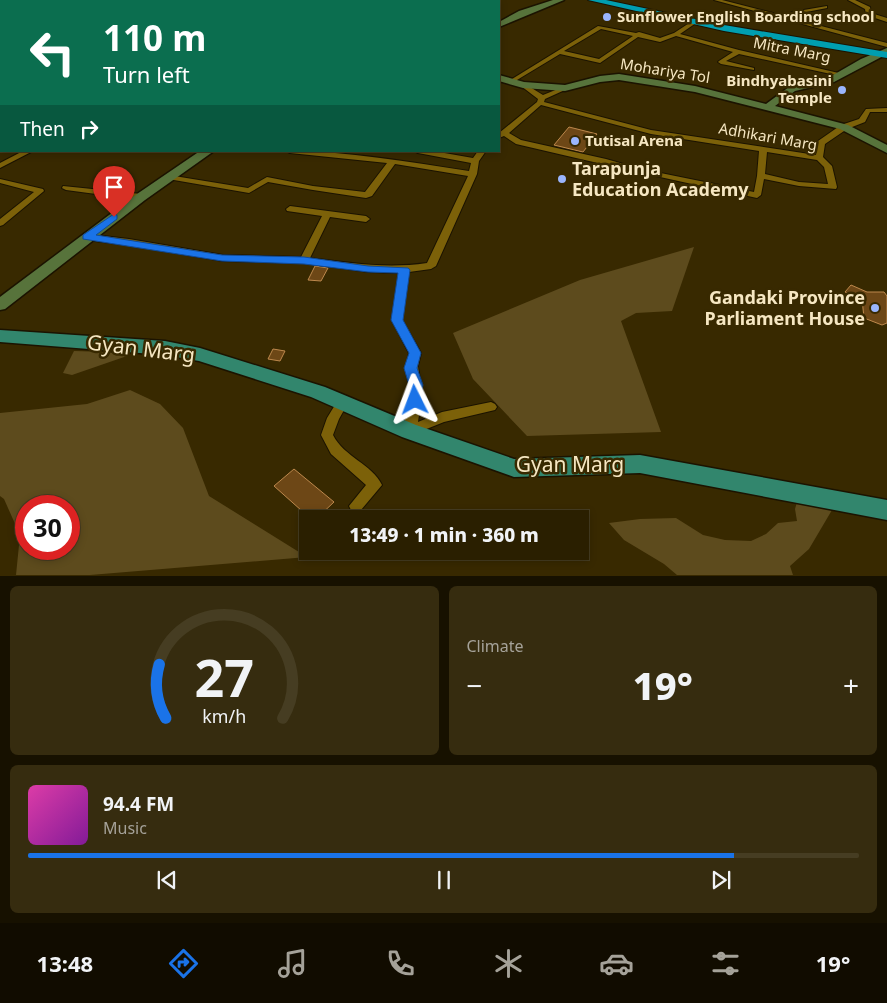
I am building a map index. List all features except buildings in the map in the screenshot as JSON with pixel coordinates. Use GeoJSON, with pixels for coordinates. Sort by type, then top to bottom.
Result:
{"type":"FeatureCollection","features":[{"type":"Feature","properties":{"kind":"highway"},"geometry":{"type":"LineString","coordinates":[[593,0],[694,22],[885,52]]}},
{"type":"Feature","properties":{"kind":"highway"},"geometry":{"type":"LineString","coordinates":[[604,0],[725,26],[885,52]]}},
{"type":"Feature","properties":{"kind":"main road"},"geometry":{"type":"LineString","coordinates":[[500,24],[522,13],[560,0]]}},
{"type":"Feature","properties":{"kind":"main road"},"geometry":{"type":"LineString","coordinates":[[768,107],[792,89],[831,80],[885,52]]}},
{"type":"Feature","properties":{"kind":"main road","name":"Mohariya Tol"},"geometry":{"type":"LineString","coordinates":[[500,78],[523,85],[565,88],[600,79],[618,77],[695,89],[844,127],[887,150]]}},
{"type":"Feature","properties":{"kind":"main road"},"geometry":{"type":"LineString","coordinates":[[0,305],[86,237],[207,152]]}},
{"type":"Feature","properties":{"kind":"main road","name":"Gyan Marg"},"geometry":{"type":"LineString","coordinates":[[0,336],[165,348],[234,364],[318,392],[409,431],[514,468],[640,464],[887,510]]}},
{"type":"Feature","properties":{"kind":"street"},"geometry":{"type":"LineString","coordinates":[[717,0],[786,18],[885,52]]}},
{"type":"Feature","properties":{"kind":"street"},"geometry":{"type":"LineString","coordinates":[[737,6],[749,0]]}},
{"type":"Feature","properties":{"kind":"street"},"geometry":{"type":"LineString","coordinates":[[851,0],[868,8],[868,14],[887,20]]}},
{"type":"Feature","properties":{"kind":"street"},"geometry":{"type":"LineString","coordinates":[[786,18],[794,13],[825,6]]}},
{"type":"Feature","properties":{"kind":"street"},"geometry":{"type":"LineString","coordinates":[[510,82],[600,27],[663,40],[694,22]]}},
{"type":"Feature","properties":{"kind":"street"},"geometry":{"type":"LineString","coordinates":[[559,52],[600,61],[639,34]]}},
{"type":"Feature","properties":{"kind":"street","name":"Mitra Marg"},"geometry":{"type":"LineString","coordinates":[[676,34],[738,52],[840,74]]}},
{"type":"Feature","properties":{"kind":"street"},"geometry":{"type":"LineString","coordinates":[[738,52],[722,62],[752,70]]}},
{"type":"Feature","properties":{"kind":"street","name":"Adhikari Marg"},"geometry":{"type":"LineString","coordinates":[[523,85],[541,101],[651,132],[819,158],[828,166],[833,187],[799,184],[761,176]]}},
{"type":"Feature","properties":{"kind":"street"},"geometry":{"type":"LineString","coordinates":[[565,88],[541,101],[501,135],[519,142],[606,161],[639,171],[757,195],[761,176],[763,149]]}},
{"type":"Feature","properties":{"kind":"street"},"geometry":{"type":"LineString","coordinates":[[819,158],[821,143],[844,127],[862,120],[868,110],[887,110]]}},
{"type":"Feature","properties":{"kind":"street"},"geometry":{"type":"LineString","coordinates":[[858,134],[887,150]]}},
{"type":"Feature","properties":{"kind":"street"},"geometry":{"type":"LineString","coordinates":[[0,166],[27,152]]}},
{"type":"Feature","properties":{"kind":"street"},"geometry":{"type":"LineString","coordinates":[[300,152],[393,161],[473,174]]}},
{"type":"Feature","properties":{"kind":"street"},"geometry":{"type":"LineString","coordinates":[[424,152],[475,161]]}},
{"type":"Feature","properties":{"kind":"street"},"geometry":{"type":"LineString","coordinates":[[86,237],[129,242],[222,258],[304,260],[368,269],[404,270],[431,266],[473,174],[475,161],[481,152]]}},
{"type":"Feature","properties":{"kind":"street"},"geometry":{"type":"LineString","coordinates":[[168,178],[249,191],[267,179],[313,188],[366,195],[369,194],[393,161]]}},
{"type":"Feature","properties":{"kind":"street"},"geometry":{"type":"LineString","coordinates":[[0,181],[40,191],[0,223]]}},
{"type":"Feature","properties":{"kind":"street"},"geometry":{"type":"LineString","coordinates":[[66,188],[141,197]]}},
{"type":"Feature","properties":{"kind":"street"},"geometry":{"type":"LineString","coordinates":[[290,209],[366,219]]}},
{"type":"Feature","properties":{"kind":"street"},"geometry":{"type":"LineString","coordinates":[[304,260],[327,214]]}},
{"type":"Feature","properties":{"kind":"street"},"geometry":{"type":"LineString","coordinates":[[404,270],[397,320],[415,353],[411,368],[416,385],[413,415],[409,431]]}},
{"type":"Feature","properties":{"kind":"street"},"geometry":{"type":"LineString","coordinates":[[342,403],[326,435],[331,447],[364,471],[375,485],[356,506]]}},
{"type":"Feature","properties":{"kind":"street"},"geometry":{"type":"LineString","coordinates":[[409,431],[442,417],[491,406]]}},
{"type":"Feature","properties":{"kind":"shaded area"},"geometry":{"type":"Polygon","coordinates":[[[694,247],[672,311],[636,313],[621,321],[661,432],[527,436],[473,379],[453,333],[580,280],[694,247]]]}},
{"type":"Feature","properties":{"kind":"shaded area"},"geometry":{"type":"Polygon","coordinates":[[[74,351],[108,352],[127,356],[72,375],[63,373],[74,351]]]}},
{"type":"Feature","properties":{"kind":"shaded area"},"geometry":{"type":"Polygon","coordinates":[[[130,390],[160,404],[183,428],[209,496],[299,552],[299,558],[90,575],[16,575],[18,560],[80,560],[80,495],[15,495],[15,524],[4,499],[0,496],[0,413],[87,404],[130,390]]]}},
{"type":"Feature","properties":{"kind":"shaded area"},"geometry":{"type":"Polygon","coordinates":[[[797,502],[815,503],[832,510],[809,549],[790,566],[793,575],[677,575],[664,564],[624,540],[609,523],[640,519],[676,518],[703,535],[725,540],[751,541],[766,534],[778,523],[797,521],[795,509],[797,502]]]}},
{"type":"Feature","properties":{"kind":"place","name":"Sunflower English Boarding school"},"geometry":{"type":"Point","coordinates":[607,17]}},
{"type":"Feature","properties":{"kind":"place","name":"Bindhyabasini Temple"},"geometry":{"type":"Point","coordinates":[842,90]}},
{"type":"Feature","properties":{"kind":"place","name":"Tutisal Arena"},"geometry":{"type":"Point","coordinates":[575,141]}},
{"type":"Feature","properties":{"kind":"place","name":"Tarapunja Education Academy"},"geometry":{"type":"Point","coordinates":[562,179]}},
{"type":"Feature","properties":{"kind":"place","name":"Gandaki Province Parliament House"},"geometry":{"type":"Point","coordinates":[875,308]}},
{"type":"Feature","properties":{"kind":"route"},"geometry":{"type":"LineString","coordinates":[[114,217],[86,237],[168,248],[222,258],[304,260],[368,269],[404,270],[397,320],[415,353],[411,368],[416,385],[415,400]]}}]}
